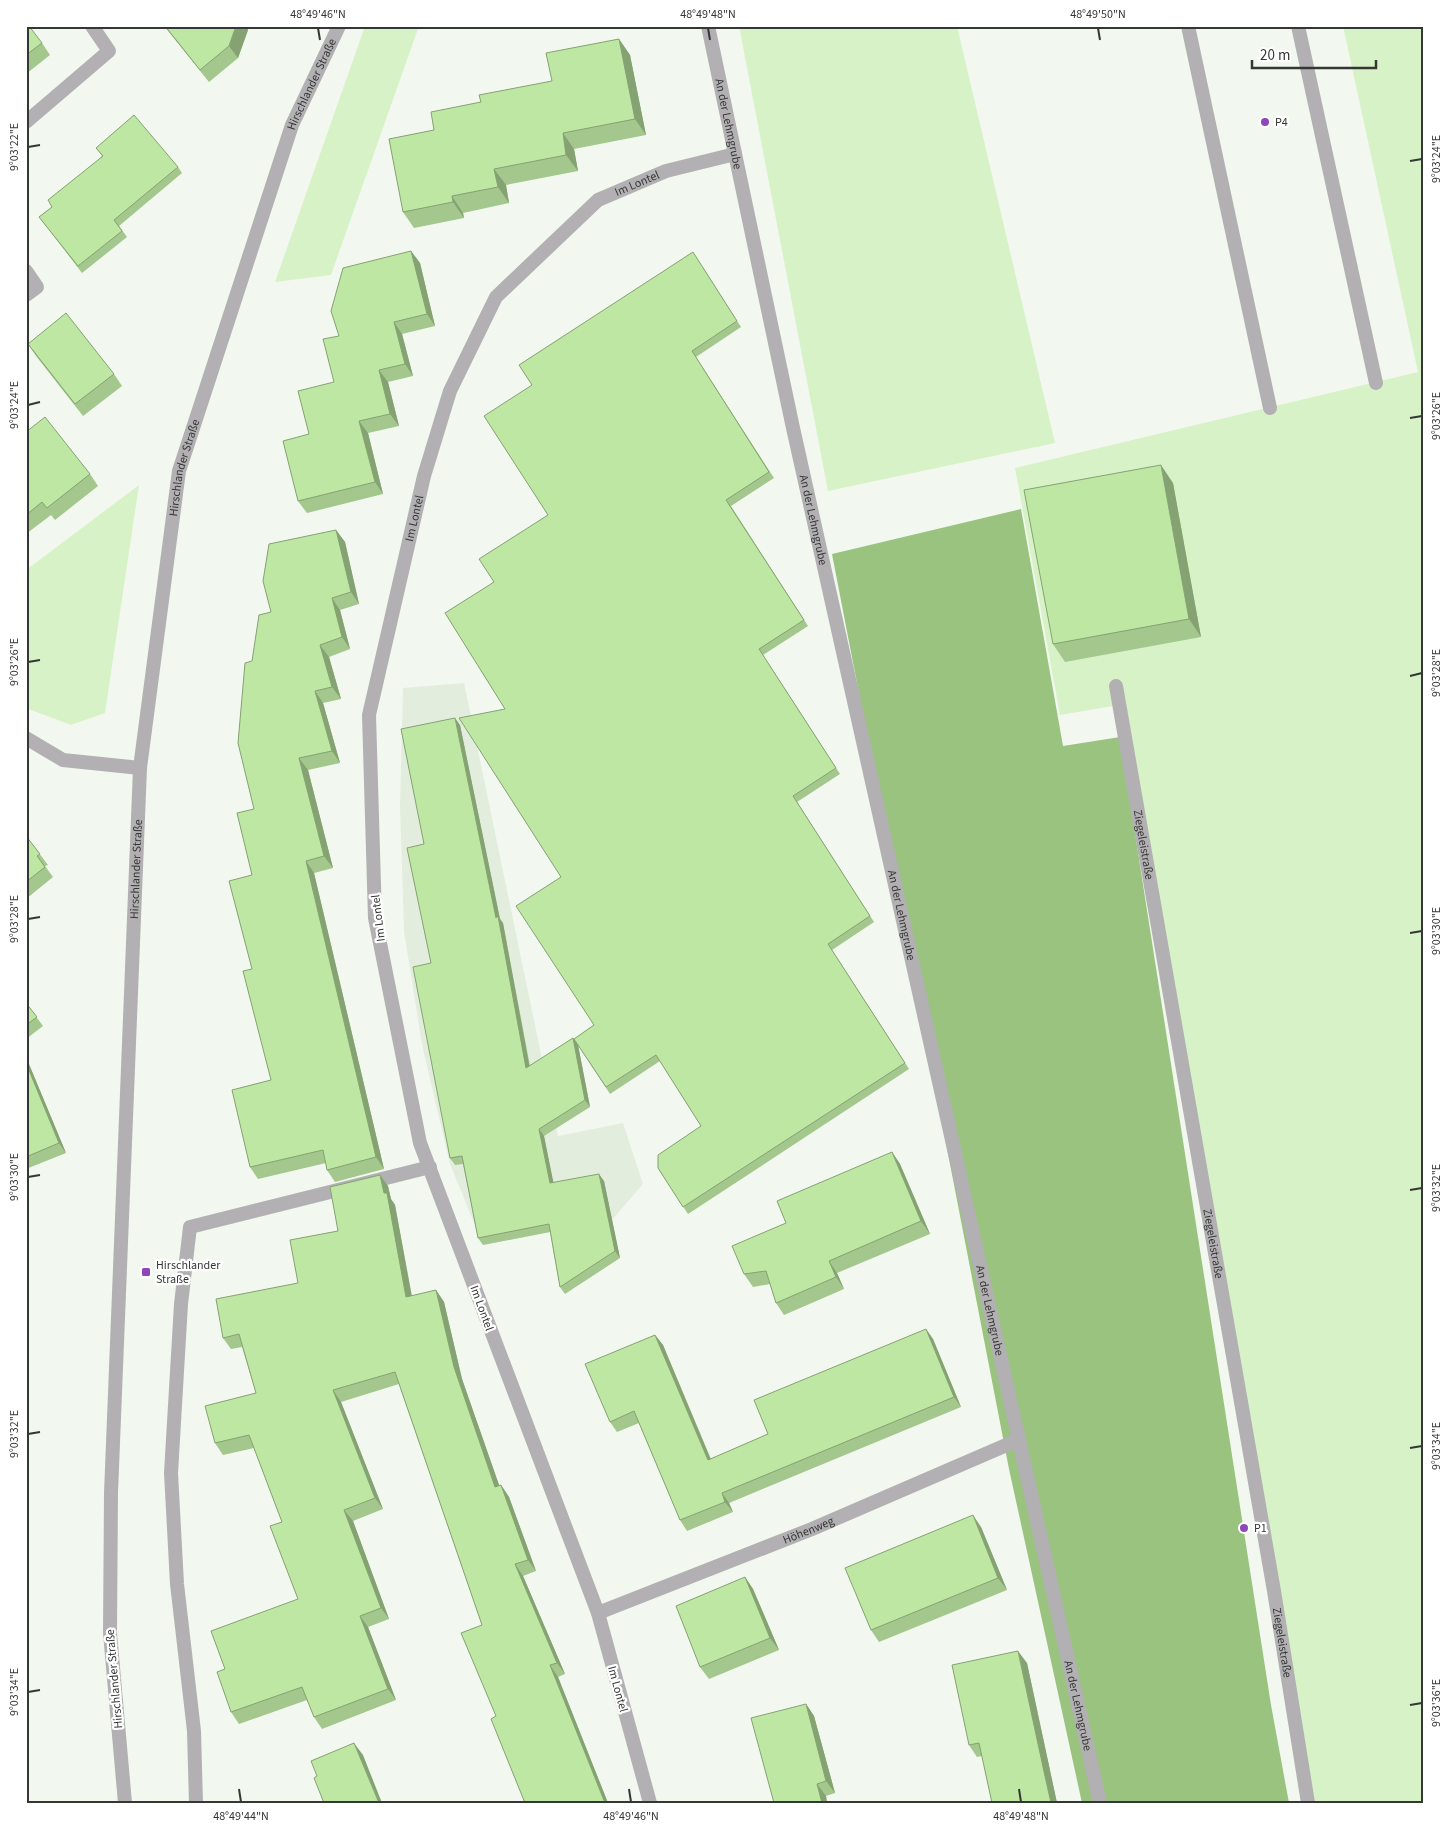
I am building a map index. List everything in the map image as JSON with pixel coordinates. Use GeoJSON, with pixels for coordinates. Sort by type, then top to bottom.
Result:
{"type":"FeatureCollection","features":[{"type":"Feature","properties":{"kind":"street"},"geometry":{"type":"LineString","coordinates":[[26,122],[109,51],[92,26]]}},
{"type":"Feature","properties":{"kind":"street","name":"Hirschlander Straße"},"geometry":{"type":"LineString","coordinates":[[125,1803],[110,1633],[111,1493],[140,768],[178,471],[292,125],[339,26]]}},
{"type":"Feature","properties":{"kind":"street","name":"An der Lehmgrube"},"geometry":{"type":"LineString","coordinates":[[708,26],[793,428],[1100,1803]]}},
{"type":"Feature","properties":{"kind":"street"},"geometry":{"type":"LineString","coordinates":[[1188,26],[1270,408]]}},
{"type":"Feature","properties":{"kind":"street"},"geometry":{"type":"LineString","coordinates":[[1298,26],[1376,383]]}},
{"type":"Feature","properties":{"kind":"street","name":"Im Lontel"},"geometry":{"type":"LineString","coordinates":[[650,1803],[598,1613],[420,1143],[375,918],[369,715],[424,476],[450,391],[496,298],[598,200],[666,171],[735,154]]}},
{"type":"Feature","properties":{"kind":"street"},"geometry":{"type":"LineString","coordinates":[[26,271],[37,287],[26,295]]}},
{"type":"Feature","properties":{"kind":"street","name":"Ziegeleistraße"},"geometry":{"type":"LineString","coordinates":[[1116,686],[1272,1582],[1308,1803]]}},
{"type":"Feature","properties":{"kind":"street"},"geometry":{"type":"LineString","coordinates":[[26,738],[63,760],[140,768]]}},
{"type":"Feature","properties":{"kind":"street"},"geometry":{"type":"LineString","coordinates":[[196,1803],[194,1731],[177,1584],[171,1473],[181,1304],[190,1227],[430,1166]]}},
{"type":"Feature","properties":{"kind":"street","name":"Höhenweg"},"geometry":{"type":"LineString","coordinates":[[598,1613],[812,1529],[1018,1440]]}},
{"type":"Feature","properties":{"kind":"shaded area"},"geometry":{"type":"Polygon","coordinates":[[[464,683],[558,1136],[623,1123],[643,1184],[612,1220],[483,1245],[450,1164],[422,1045],[404,931],[400,806],[403,688],[464,683]]]}},
{"type":"Feature","properties":{"kind":"green space"},"geometry":{"type":"Polygon","coordinates":[[[365,26],[419,26],[331,275],[275,282],[365,26]]]}},
{"type":"Feature","properties":{"kind":"green space"},"geometry":{"type":"Polygon","coordinates":[[[739,26],[957,26],[1055,443],[828,491],[739,26]]]}},
{"type":"Feature","properties":{"kind":"green space"},"geometry":{"type":"Polygon","coordinates":[[[1343,26],[1424,26],[1424,1803],[1308,1803],[1119,705],[1060,715],[1015,468],[1418,372],[1343,26]]]}},
{"type":"Feature","properties":{"kind":"green space"},"geometry":{"type":"Polygon","coordinates":[[[139,485],[105,713],[71,725],[26,708],[26,570],[139,485]]]}},
{"type":"Feature","properties":{"kind":"green space"},"geometry":{"type":"Polygon","coordinates":[[[1021,509],[1063,746],[1120,737],[1271,1705],[1289,1803],[1082,1803],[1009,1469],[832,554],[1021,509]]]}},
{"type":"Feature","properties":{"kind":"building"},"geometry":{"type":"Polygon","coordinates":[[[26,26],[29,26],[42,43],[26,55],[26,26]]]}},
{"type":"Feature","properties":{"kind":"building"},"geometry":{"type":"Polygon","coordinates":[[[165,26],[236,26],[229,46],[200,70],[165,26]]]}},
{"type":"Feature","properties":{"kind":"building"},"geometry":{"type":"Polygon","coordinates":[[[619,39],[635,119],[563,133],[566,155],[494,169],[498,187],[452,196],[453,202],[403,212],[389,139],[434,130],[431,112],[481,102],[479,95],[552,81],[546,53],[619,39]]]}},
{"type":"Feature","properties":{"kind":"building"},"geometry":{"type":"Polygon","coordinates":[[[134,115],[178,167],[114,220],[122,231],[78,266],[39,217],[52,207],[48,200],[103,156],[96,148],[134,115]]]}},
{"type":"Feature","properties":{"kind":"building"},"geometry":{"type":"Polygon","coordinates":[[[411,251],[427,314],[394,322],[405,364],[379,370],[390,414],[359,421],[375,482],[298,501],[283,441],[309,434],[298,391],[334,382],[323,339],[339,336],[331,311],[343,268],[411,251]]]}},
{"type":"Feature","properties":{"kind":"building"},"geometry":{"type":"Polygon","coordinates":[[[693,252],[737,321],[692,351],[769,472],[726,500],[804,620],[759,649],[836,768],[793,796],[870,916],[828,944],[905,1063],[683,1207],[658,1168],[658,1155],[701,1126],[656,1055],[606,1087],[574,1039],[594,1025],[516,906],[561,877],[459,718],[505,709],[445,613],[494,582],[479,559],[548,515],[484,416],[532,385],[519,365],[693,252]]]}},
{"type":"Feature","properties":{"kind":"building"},"geometry":{"type":"Polygon","coordinates":[[[66,313],[114,374],[75,404],[28,344],[66,313]]]}},
{"type":"Feature","properties":{"kind":"building"},"geometry":{"type":"Polygon","coordinates":[[[45,417],[90,474],[47,508],[42,502],[26,515],[26,432],[45,417]]]}},
{"type":"Feature","properties":{"kind":"building"},"geometry":{"type":"Polygon","coordinates":[[[1161,465],[1189,619],[1053,644],[1024,490],[1161,465]]]}},
{"type":"Feature","properties":{"kind":"building"},"geometry":{"type":"Polygon","coordinates":[[[336,530],[351,592],[332,598],[342,637],[320,645],[332,687],[315,691],[332,751],[299,758],[324,856],[306,861],[376,1157],[327,1170],[323,1150],[250,1167],[232,1090],[271,1080],[243,971],[252,969],[229,881],[252,875],[237,813],[254,809],[238,743],[245,663],[252,661],[259,615],[271,612],[263,581],[269,544],[336,530]]]}},
{"type":"Feature","properties":{"kind":"building"},"geometry":{"type":"Polygon","coordinates":[[[455,718],[496,918],[498,916],[526,1068],[573,1038],[585,1100],[539,1129],[550,1183],[599,1174],[615,1251],[560,1287],[549,1224],[478,1238],[462,1156],[450,1158],[413,967],[431,963],[407,848],[424,844],[401,729],[455,718]]]}},
{"type":"Feature","properties":{"kind":"building"},"geometry":{"type":"Polygon","coordinates":[[[26,836],[40,854],[37,856],[45,867],[26,882],[26,836]]]}},
{"type":"Feature","properties":{"kind":"building"},"geometry":{"type":"Polygon","coordinates":[[[26,1003],[37,1017],[26,1025],[26,1003]]]}},
{"type":"Feature","properties":{"kind":"building"},"geometry":{"type":"Polygon","coordinates":[[[26,1063],[59,1143],[26,1157],[26,1063]]]}},
{"type":"Feature","properties":{"kind":"building"},"geometry":{"type":"Polygon","coordinates":[[[892,1152],[921,1221],[829,1261],[836,1277],[776,1303],[766,1271],[744,1274],[732,1246],[786,1223],[777,1201],[892,1152]]]}},
{"type":"Feature","properties":{"kind":"building"},"geometry":{"type":"Polygon","coordinates":[[[380,1175],[384,1193],[387,1193],[406,1297],[436,1290],[454,1367],[495,1487],[501,1485],[528,1560],[515,1564],[557,1663],[550,1665],[605,1803],[525,1803],[491,1719],[496,1716],[461,1633],[482,1625],[395,1372],[333,1390],[375,1498],[344,1510],[381,1608],[360,1616],[388,1689],[314,1717],[302,1687],[231,1712],[217,1672],[225,1669],[211,1631],[298,1599],[270,1526],[282,1522],[249,1435],[215,1443],[205,1406],[256,1393],[239,1334],[223,1338],[216,1299],[298,1283],[290,1240],[338,1231],[330,1187],[380,1175]]]}},
{"type":"Feature","properties":{"kind":"building"},"geometry":{"type":"Polygon","coordinates":[[[926,1329],[954,1397],[722,1493],[725,1502],[680,1520],[634,1411],[610,1422],[585,1364],[655,1335],[708,1460],[768,1434],[754,1400],[926,1329]]]}},
{"type":"Feature","properties":{"kind":"building"},"geometry":{"type":"Polygon","coordinates":[[[973,1515],[998,1578],[871,1630],[845,1568],[973,1515]]]}},
{"type":"Feature","properties":{"kind":"building"},"geometry":{"type":"Polygon","coordinates":[[[745,1577],[770,1638],[700,1667],[676,1606],[745,1577]]]}},
{"type":"Feature","properties":{"kind":"building"},"geometry":{"type":"Polygon","coordinates":[[[1018,1651],[1051,1803],[992,1803],[979,1743],[969,1745],[952,1665],[1018,1651]]]}},
{"type":"Feature","properties":{"kind":"building"},"geometry":{"type":"Polygon","coordinates":[[[806,1704],[826,1781],[817,1784],[822,1803],[774,1803],[751,1718],[806,1704]]]}},
{"type":"Feature","properties":{"kind":"building"},"geometry":{"type":"Polygon","coordinates":[[[354,1743],[379,1803],[324,1803],[314,1778],[317,1776],[311,1761],[354,1743]]]}},
{"type":"Feature","properties":{"kind":"place","name":"P4"},"geometry":{"type":"Point","coordinates":[1265,122]}},
{"type":"Feature","properties":{"kind":"place","name":"Hirschlander Straße"},"geometry":{"type":"Point","coordinates":[146,1272]}},
{"type":"Feature","properties":{"kind":"place","name":"P1"},"geometry":{"type":"Point","coordinates":[1244,1528]}}]}
